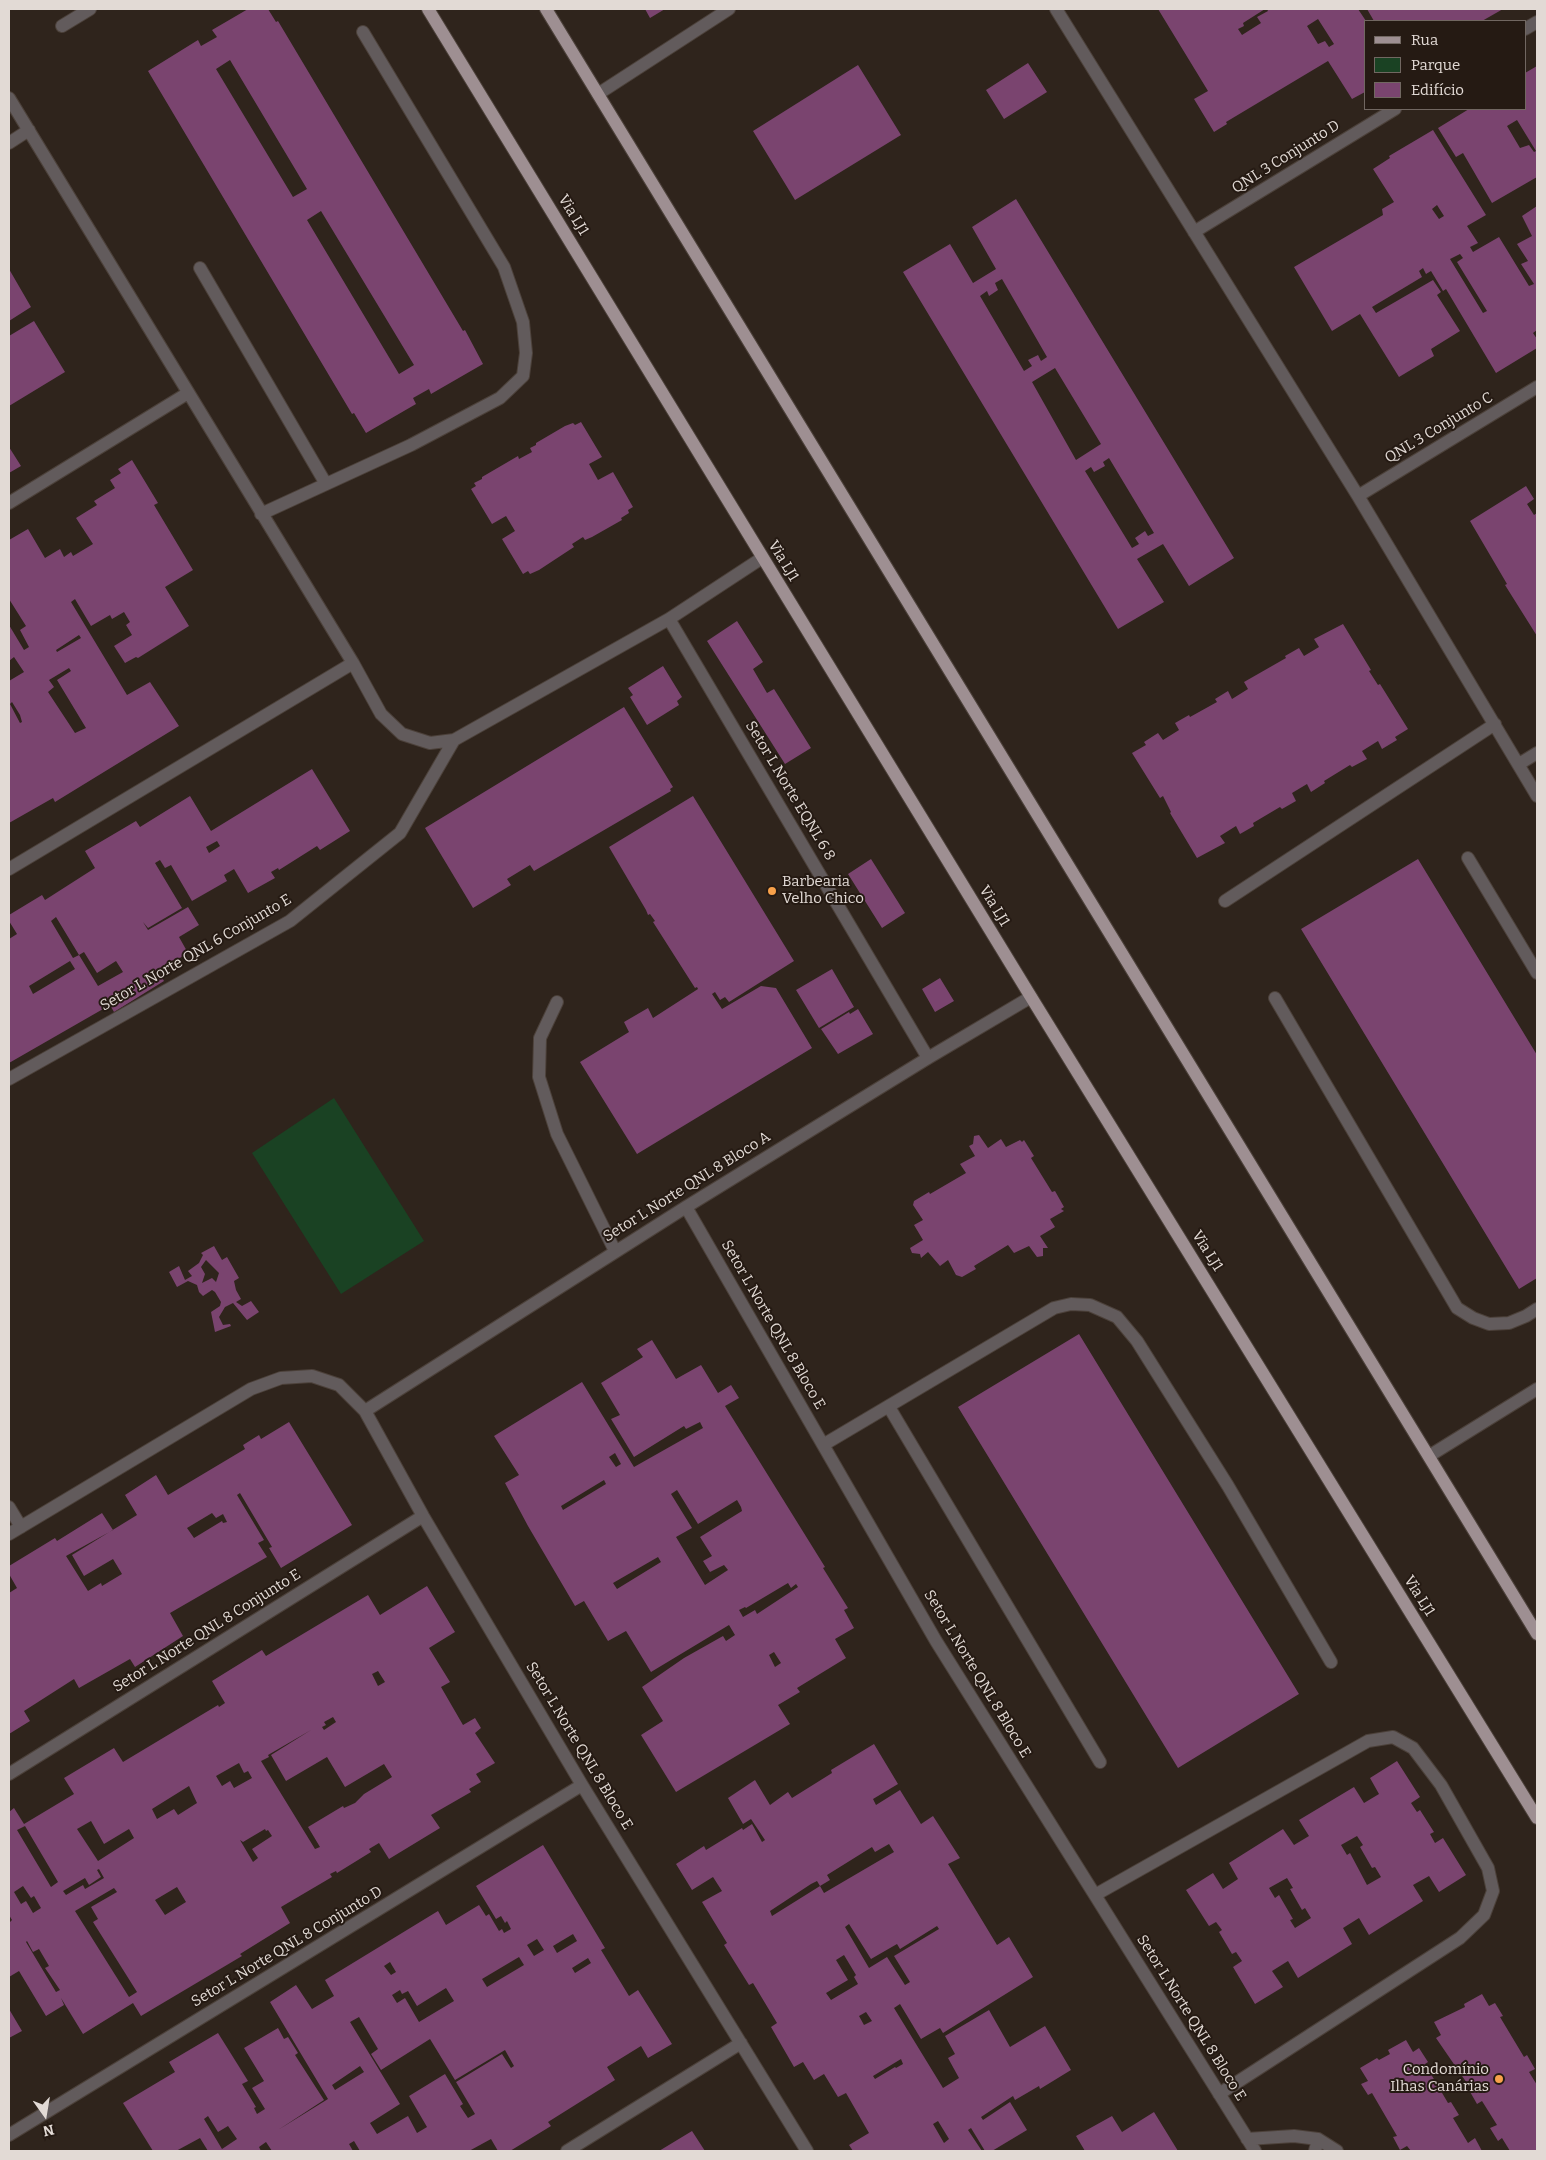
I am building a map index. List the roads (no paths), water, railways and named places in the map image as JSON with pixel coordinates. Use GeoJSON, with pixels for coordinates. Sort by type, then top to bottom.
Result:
{"type":"FeatureCollection","features":[{"type":"Feature","properties":{"kind":"main road","name":"Via LJ1"},"geometry":{"type":"LineString","coordinates":[[428,9],[1031,997],[1537,1818]]}},
{"type":"Feature","properties":{"kind":"main road"},"geometry":{"type":"LineString","coordinates":[[546,9],[1537,1634]]}},
{"type":"Feature","properties":{"kind":"street"},"geometry":{"type":"LineString","coordinates":[[62,26],[90,9]]}},
{"type":"Feature","properties":{"kind":"street"},"geometry":{"type":"LineString","coordinates":[[598,94],[710,13],[729,9]]}},
{"type":"Feature","properties":{"kind":"street"},"geometry":{"type":"LineString","coordinates":[[1056,9],[1358,496],[1537,796]]}},
{"type":"Feature","properties":{"kind":"street"},"geometry":{"type":"LineString","coordinates":[[1526,28],[1537,22]]}},
{"type":"Feature","properties":{"kind":"street"},"geometry":{"type":"LineString","coordinates":[[261,514],[411,445],[500,398],[523,376],[526,353],[523,322],[504,267],[363,32]]}},
{"type":"Feature","properties":{"kind":"street"},"geometry":{"type":"LineString","coordinates":[[9,98],[353,663],[381,714],[402,734],[430,743],[454,740],[669,619],[762,558]]}},
{"type":"Feature","properties":{"kind":"street","name":"QNL 3 Conjunto D"},"geometry":{"type":"LineString","coordinates":[[1194,232],[1394,110]]}},
{"type":"Feature","properties":{"kind":"street"},"geometry":{"type":"LineString","coordinates":[[9,142],[29,130]]}},
{"type":"Feature","properties":{"kind":"street"},"geometry":{"type":"LineString","coordinates":[[200,268],[326,484]]}},
{"type":"Feature","properties":{"kind":"street","name":"QNL 3 Conjunto C"},"geometry":{"type":"LineString","coordinates":[[1358,496],[1537,387]]}},
{"type":"Feature","properties":{"kind":"street"},"geometry":{"type":"LineString","coordinates":[[9,503],[188,393]]}},
{"type":"Feature","properties":{"kind":"street","name":"Setor L Norte EQNL 6 8"},"geometry":{"type":"LineString","coordinates":[[669,619],[928,1058]]}},
{"type":"Feature","properties":{"kind":"street"},"geometry":{"type":"LineString","coordinates":[[9,869],[353,663]]}},
{"type":"Feature","properties":{"kind":"street"},"geometry":{"type":"LineString","coordinates":[[1225,901],[1495,724]]}},
{"type":"Feature","properties":{"kind":"street","name":"Setor L Norte QNL 6 Conjunto E"},"geometry":{"type":"LineString","coordinates":[[9,1080],[290,921],[400,833],[454,740]]}},
{"type":"Feature","properties":{"kind":"street"},"geometry":{"type":"LineString","coordinates":[[1519,764],[1537,753]]}},
{"type":"Feature","properties":{"kind":"street"},"geometry":{"type":"LineString","coordinates":[[1468,858],[1537,972]]}},
{"type":"Feature","properties":{"kind":"street","name":"Setor L Norte QNL 8 Bloco A"},"geometry":{"type":"LineString","coordinates":[[365,1410],[686,1206],[1031,997]]}},
{"type":"Feature","properties":{"kind":"street"},"geometry":{"type":"LineString","coordinates":[[1275,998],[1457,1308],[1473,1318],[1489,1324],[1508,1323],[1526,1316],[1537,1309]]}},
{"type":"Feature","properties":{"kind":"street"},"geometry":{"type":"LineString","coordinates":[[557,1002],[540,1038],[539,1077],[557,1134],[615,1251]]}},
{"type":"Feature","properties":{"kind":"street","name":"Setor L Norte QNL 8 Bloco E"},"geometry":{"type":"LineString","coordinates":[[686,1206],[936,1641],[1255,2151]]}},
{"type":"Feature","properties":{"kind":"street"},"geometry":{"type":"LineString","coordinates":[[823,1445],[1054,1308],[1071,1304],[1090,1306],[1117,1317],[1137,1341],[1228,1486],[1331,1662]]}},
{"type":"Feature","properties":{"kind":"street","name":"Setor L Norte QNL 8 Bloco E"},"geometry":{"type":"LineString","coordinates":[[21,1527],[251,1388],[280,1378],[312,1376],[339,1385],[365,1410],[423,1516],[582,1786],[807,2151]]}},
{"type":"Feature","properties":{"kind":"street"},"geometry":{"type":"LineString","coordinates":[[1429,1456],[1537,1389]]}},
{"type":"Feature","properties":{"kind":"street"},"geometry":{"type":"LineString","coordinates":[[889,1407],[1100,1762]]}},
{"type":"Feature","properties":{"kind":"street"},"geometry":{"type":"LineString","coordinates":[[9,1507],[21,1527],[9,1534]]}},
{"type":"Feature","properties":{"kind":"street","name":"Setor L Norte QNL 8 Conjunto E"},"geometry":{"type":"LineString","coordinates":[[9,1774],[423,1516]]}},
{"type":"Feature","properties":{"kind":"street"},"geometry":{"type":"LineString","coordinates":[[1095,1895],[1368,1741],[1394,1737],[1413,1748],[1441,1785],[1488,1868],[1493,1891],[1484,1915],[1460,1938],[1219,2094]]}},
{"type":"Feature","properties":{"kind":"street","name":"Setor L Norte QNL 8 Conjunto D"},"geometry":{"type":"LineString","coordinates":[[9,2135],[582,1786]]}},
{"type":"Feature","properties":{"kind":"street"},"geometry":{"type":"LineString","coordinates":[[567,2151],[741,2043]]}},
{"type":"Feature","properties":{"kind":"street"},"geometry":{"type":"LineString","coordinates":[[1247,2139],[1294,2136],[1337,2151]]}},
{"type":"Feature","properties":{"kind":"place","name":"Barbearia Velho Chico"},"geometry":{"type":"Point","coordinates":[772,891]}},
{"type":"Feature","properties":{"kind":"place","name":"Condomínio Ilhas Canárias"},"geometry":{"type":"Point","coordinates":[1499,2079]}}]}
